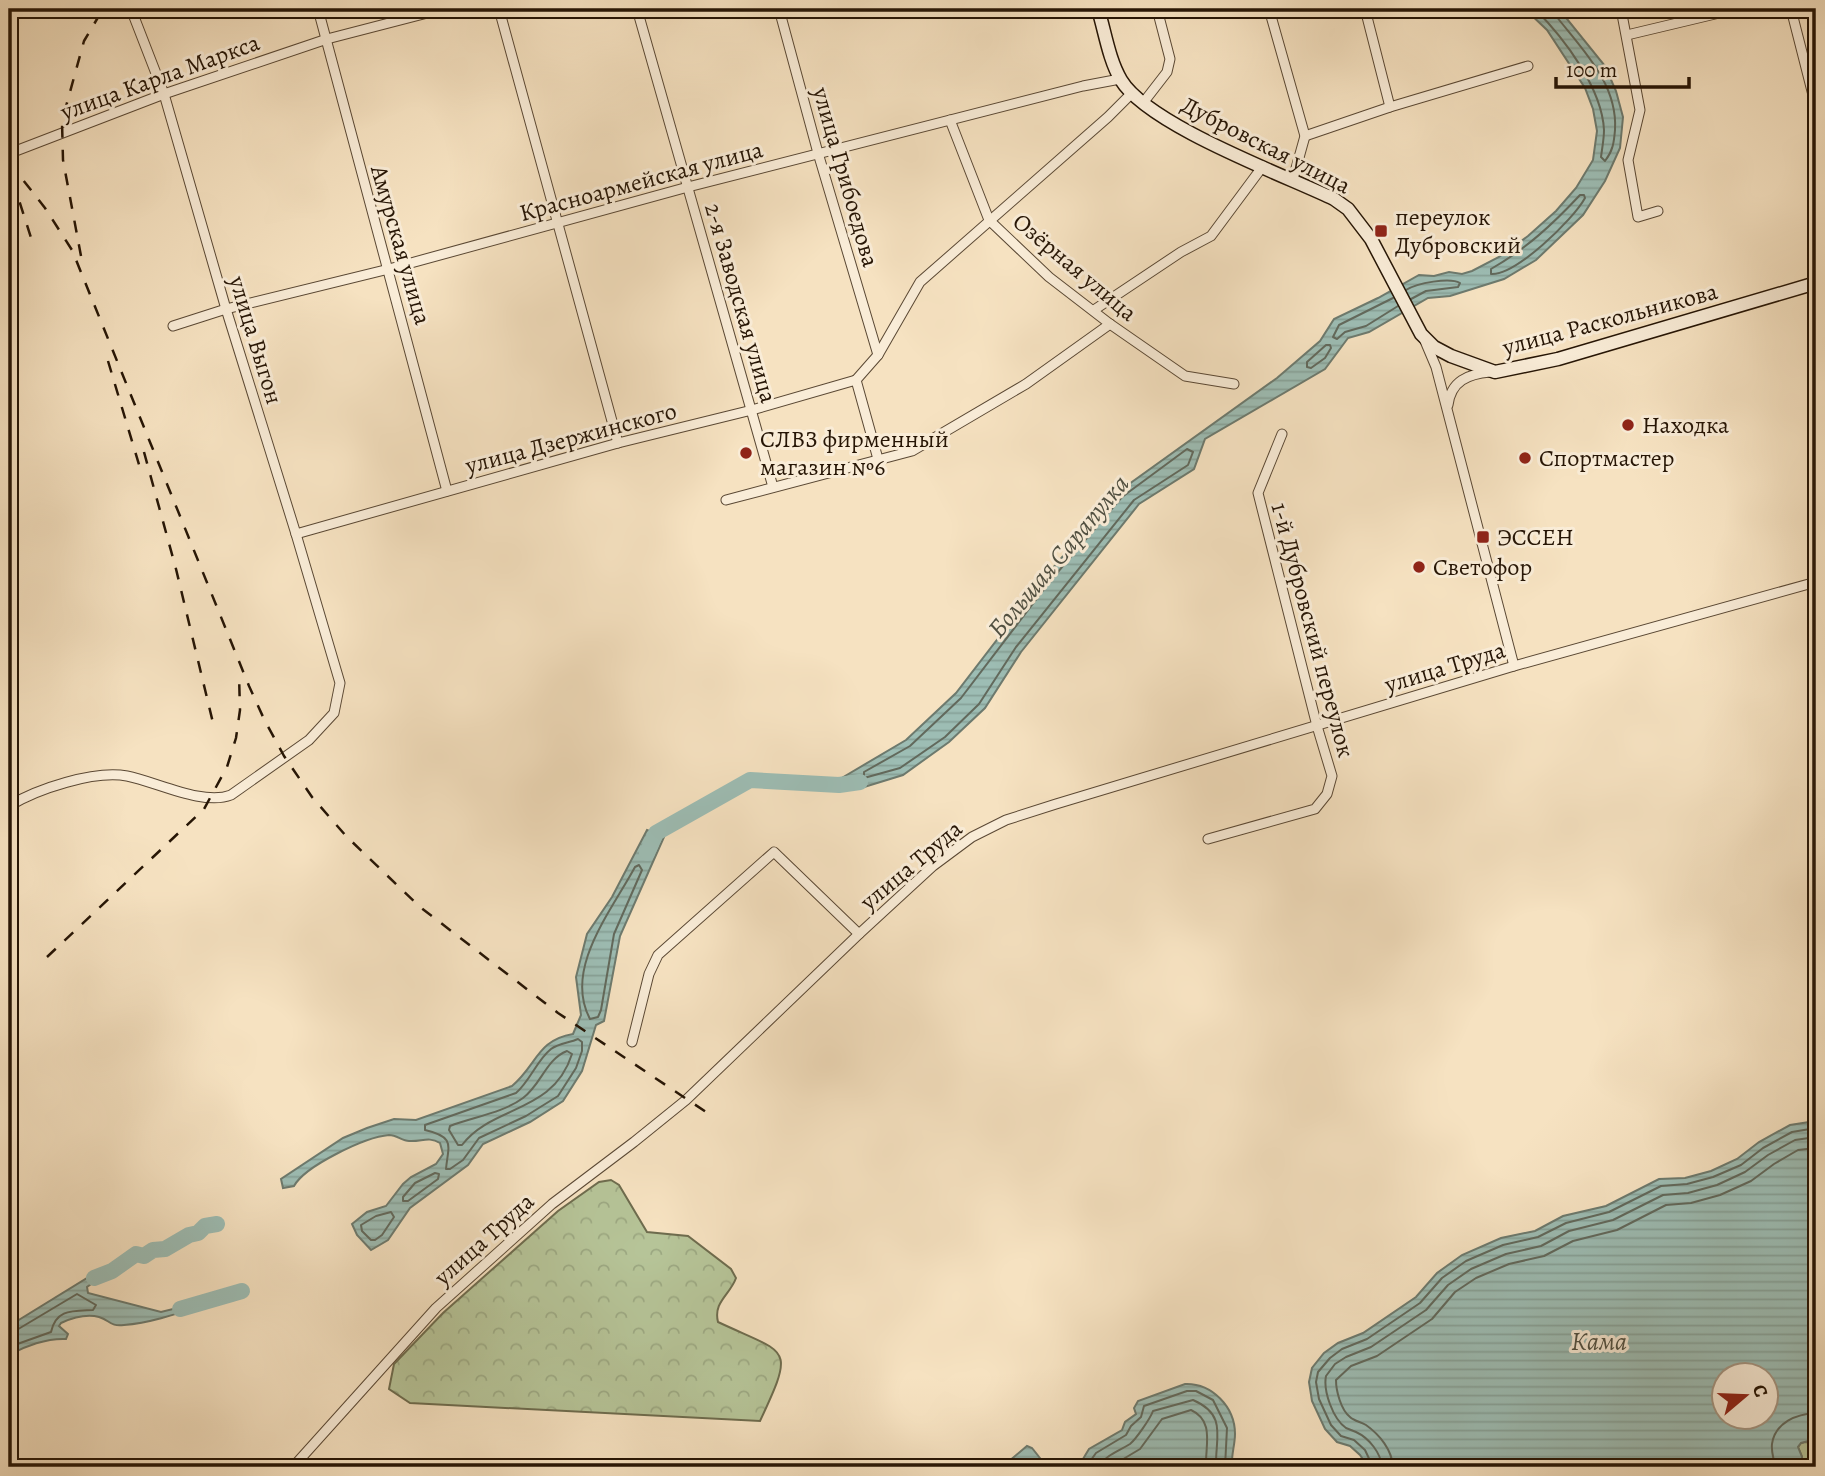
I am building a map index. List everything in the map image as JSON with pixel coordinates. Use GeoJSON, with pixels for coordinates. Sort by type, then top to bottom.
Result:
{"type":"FeatureCollection","features":[{"type":"Feature","properties":{"kind":"main road","name":"Дубровская улица"},"geometry":{"type":"LineString","coordinates":[[1098,9],[1120,79],[1131,94],[1195,134],[1334,199],[1348,209],[1371,239],[1418,329]]}},
{"type":"Feature","properties":{"kind":"main road","name":"улица Раскольникова"},"geometry":{"type":"LineString","coordinates":[[1418,329],[1434,346],[1451,356],[1495,372],[1558,359],[1816,283]]}},
{"type":"Feature","properties":{"kind":"street","name":"улица Выгон"},"geometry":{"type":"LineString","coordinates":[[9,806],[71,781],[100,774],[126,776],[166,785],[201,797],[223,797],[309,740],[334,713],[340,683],[226,309],[164,94],[131,9]]}},
{"type":"Feature","properties":{"kind":"street","name":"Амурская улица"},"geometry":{"type":"LineString","coordinates":[[318,9],[447,491]]}},
{"type":"Feature","properties":{"kind":"street","name":"улица Карла Маркса"},"geometry":{"type":"LineString","coordinates":[[13,152],[164,94],[327,38],[443,9]]}},
{"type":"Feature","properties":{"kind":"street"},"geometry":{"type":"LineString","coordinates":[[499,9],[618,443]]}},
{"type":"Feature","properties":{"kind":"street","name":"2-я Заводская улица"},"geometry":{"type":"LineString","coordinates":[[637,9],[773,487]]}},
{"type":"Feature","properties":{"kind":"street","name":"улица Грибоедова"},"geometry":{"type":"LineString","coordinates":[[779,9],[818,153],[878,355]]}},
{"type":"Feature","properties":{"kind":"street"},"geometry":{"type":"LineString","coordinates":[[1143,103],[1167,72],[1170,59],[1157,9]]}},
{"type":"Feature","properties":{"kind":"street"},"geometry":{"type":"LineString","coordinates":[[1269,9],[1305,136],[1293,179]]}},
{"type":"Feature","properties":{"kind":"street"},"geometry":{"type":"LineString","coordinates":[[1365,9],[1390,107]]}},
{"type":"Feature","properties":{"kind":"street"},"geometry":{"type":"LineString","coordinates":[[1621,9],[1640,110],[1628,160],[1638,217],[1658,211]]}},
{"type":"Feature","properties":{"kind":"street"},"geometry":{"type":"LineString","coordinates":[[1627,35],[1735,9]]}},
{"type":"Feature","properties":{"kind":"street"},"geometry":{"type":"LineString","coordinates":[[1791,9],[1816,107]]}},
{"type":"Feature","properties":{"kind":"street"},"geometry":{"type":"LineString","coordinates":[[1305,136],[1390,107],[1528,66]]}},
{"type":"Feature","properties":{"kind":"street","name":"Красноармейская улица"},"geometry":{"type":"LineString","coordinates":[[173,326],[226,309],[389,269],[818,153],[1120,79]]}},
{"type":"Feature","properties":{"kind":"street"},"geometry":{"type":"LineString","coordinates":[[878,460],[856,380],[878,355],[920,282],[1131,94]]}},
{"type":"Feature","properties":{"kind":"street","name":"Озёрная улица"},"geometry":{"type":"LineString","coordinates":[[950,120],[989,220],[1049,277],[1185,376],[1234,384]]}},
{"type":"Feature","properties":{"kind":"street"},"geometry":{"type":"LineString","coordinates":[[1094,310],[1181,252],[1211,236],[1264,166]]}},
{"type":"Feature","properties":{"kind":"street"},"geometry":{"type":"LineString","coordinates":[[726,500],[912,451],[1026,384],[1110,324]]}},
{"type":"Feature","properties":{"kind":"street"},"geometry":{"type":"LineString","coordinates":[[1418,329],[1436,367],[1514,666]]}},
{"type":"Feature","properties":{"kind":"street"},"geometry":{"type":"LineString","coordinates":[[1448,414],[1448,401],[1459,381],[1473,374],[1495,372]]}},
{"type":"Feature","properties":{"kind":"street","name":"улица Дзержинского"},"geometry":{"type":"LineString","coordinates":[[296,534],[618,443],[752,411],[856,380]]}},
{"type":"Feature","properties":{"kind":"street","name":"1-й Дубровский переулок"},"geometry":{"type":"LineString","coordinates":[[1208,839],[1315,809],[1326,794],[1332,776],[1258,494],[1282,434]]}},
{"type":"Feature","properties":{"kind":"street","name":"улица Труда"},"geometry":{"type":"LineString","coordinates":[[293,1467],[436,1308],[552,1203],[686,1100],[859,934],[933,866],[972,837],[1006,820],[1514,666],[1816,582]]}},
{"type":"Feature","properties":{"kind":"street"},"geometry":{"type":"LineString","coordinates":[[632,1042],[649,974],[658,955],[774,852],[859,934]]}},
{"type":"Feature","properties":{"kind":"green space"},"geometry":{"type":"Polygon","coordinates":[[[611,1180],[619,1185],[647,1232],[688,1236],[731,1269],[736,1278],[720,1304],[718,1322],[772,1348],[779,1355],[781,1365],[760,1421],[410,1403],[389,1389],[394,1364],[443,1313],[558,1211],[599,1182],[611,1180]]]}},
{"type":"Feature","properties":{"kind":"green space"},"geometry":{"type":"Polygon","coordinates":[[[1816,1439],[1816,1467],[1801,1467],[1802,1457],[1798,1447],[1801,1443],[1816,1439]]]}},
{"type":"Feature","properties":{"kind":"water"},"geometry":{"type":"Polygon","coordinates":[[[1525,9],[1559,9],[1605,66],[1616,91],[1623,117],[1620,148],[1605,181],[1583,215],[1536,260],[1504,279],[1450,296],[1428,298],[1369,332],[1348,338],[1325,369],[1205,439],[1194,469],[1139,504],[1021,652],[985,708],[949,742],[903,775],[861,788],[839,788],[840,779],[906,740],[956,693],[1046,576],[1118,492],[1277,378],[1320,341],[1334,319],[1419,275],[1434,276],[1449,272],[1462,274],[1472,271],[1499,257],[1556,211],[1576,188],[1593,160],[1597,131],[1585,88],[1547,30],[1525,9]]]}},
{"type":"Feature","properties":{"kind":"water"},"geometry":{"type":"Polygon","coordinates":[[[647,830],[664,837],[620,936],[604,1021],[596,1025],[582,1071],[563,1101],[530,1122],[483,1144],[468,1165],[410,1208],[388,1240],[371,1250],[357,1235],[352,1224],[367,1212],[386,1206],[411,1177],[436,1164],[443,1154],[440,1143],[428,1140],[406,1141],[392,1135],[378,1137],[337,1154],[310,1170],[294,1186],[283,1188],[281,1179],[343,1138],[394,1119],[416,1120],[512,1086],[544,1048],[561,1037],[573,1034],[581,1015],[576,977],[587,934],[612,897],[647,830]]]}},
{"type":"Feature","properties":{"kind":"water","name":"Кама"},"geometry":{"type":"Polygon","coordinates":[[[1816,1121],[1816,1439],[1801,1443],[1798,1447],[1802,1457],[1801,1467],[1368,1467],[1350,1446],[1337,1442],[1325,1429],[1312,1401],[1309,1382],[1312,1368],[1324,1353],[1338,1343],[1363,1333],[1416,1297],[1437,1273],[1462,1255],[1501,1238],[1535,1231],[1563,1216],[1606,1206],[1659,1179],[1685,1178],[1711,1171],[1737,1159],[1759,1142],[1790,1125],[1816,1121]]]}},
{"type":"Feature","properties":{"kind":"water"},"geometry":{"type":"Polygon","coordinates":[[[107,1270],[116,1272],[112,1276],[101,1277],[87,1287],[88,1293],[161,1312],[197,1303],[200,1306],[153,1320],[124,1325],[116,1325],[94,1316],[75,1318],[59,1326],[68,1334],[66,1339],[36,1343],[9,1355],[9,1326],[92,1275],[107,1270]]]}},
{"type":"Feature","properties":{"kind":"water"},"geometry":{"type":"Polygon","coordinates":[[[1185,1384],[1213,1392],[1226,1406],[1234,1424],[1235,1434],[1232,1467],[1072,1467],[1080,1464],[1089,1449],[1122,1430],[1125,1422],[1136,1414],[1134,1408],[1138,1401],[1185,1384]]]}},
{"type":"Feature","properties":{"kind":"water"},"geometry":{"type":"Polygon","coordinates":[[[1027,1446],[1032,1448],[1047,1467],[1002,1467],[1027,1446]]]}},
{"type":"Feature","properties":{"kind":"waterway","name":"Большая Сарапулка"},"geometry":{"type":"LineString","coordinates":[[647,853],[656,833],[750,780],[839,785],[860,782]]}},
{"type":"Feature","properties":{"kind":"waterway","name":"Большая Сарапулка"},"geometry":{"type":"LineString","coordinates":[[94,1278],[112,1271],[136,1254],[144,1256],[153,1250],[165,1249],[189,1235],[198,1233],[205,1226],[217,1224]]}},
{"type":"Feature","properties":{"kind":"waterway","name":"Большая Сарапулка"},"geometry":{"type":"LineString","coordinates":[[180,1309],[242,1291]]}},
{"type":"Feature","properties":{"kind":"railway"},"geometry":{"type":"LineString","coordinates":[[81,256],[63,160],[62,121],[84,41],[103,9]]}},
{"type":"Feature","properties":{"kind":"railway"},"geometry":{"type":"LineString","coordinates":[[9,162],[45,208],[72,250],[249,686],[284,756],[312,797],[346,836],[420,907],[558,1013],[709,1114]]}},
{"type":"Feature","properties":{"kind":"railway"},"geometry":{"type":"LineString","coordinates":[[9,181],[18,197],[33,244]]}},
{"type":"Feature","properties":{"kind":"railway"},"geometry":{"type":"LineString","coordinates":[[108,361],[140,468]]}},
{"type":"Feature","properties":{"kind":"railway"},"geometry":{"type":"LineString","coordinates":[[144,452],[176,569],[214,727]]}},
{"type":"Feature","properties":{"kind":"railway"},"geometry":{"type":"LineString","coordinates":[[47,957],[204,809],[227,767],[236,738],[240,710],[239,675]]}},
{"type":"Feature","properties":{"kind":"place","name":"переулок Дубровский"},"geometry":{"type":"Point","coordinates":[1381,231]}},
{"type":"Feature","properties":{"kind":"place","name":"Находка"},"geometry":{"type":"Point","coordinates":[1628,425]}},
{"type":"Feature","properties":{"kind":"place","name":"СЛВЗ фирменный магазин №6"},"geometry":{"type":"Point","coordinates":[746,453]}},
{"type":"Feature","properties":{"kind":"place","name":"Спортмастер"},"geometry":{"type":"Point","coordinates":[1525,458]}},
{"type":"Feature","properties":{"kind":"place","name":"ЭССЕН"},"geometry":{"type":"Point","coordinates":[1483,537]}},
{"type":"Feature","properties":{"kind":"place","name":"Светофор"},"geometry":{"type":"Point","coordinates":[1419,567]}}]}
